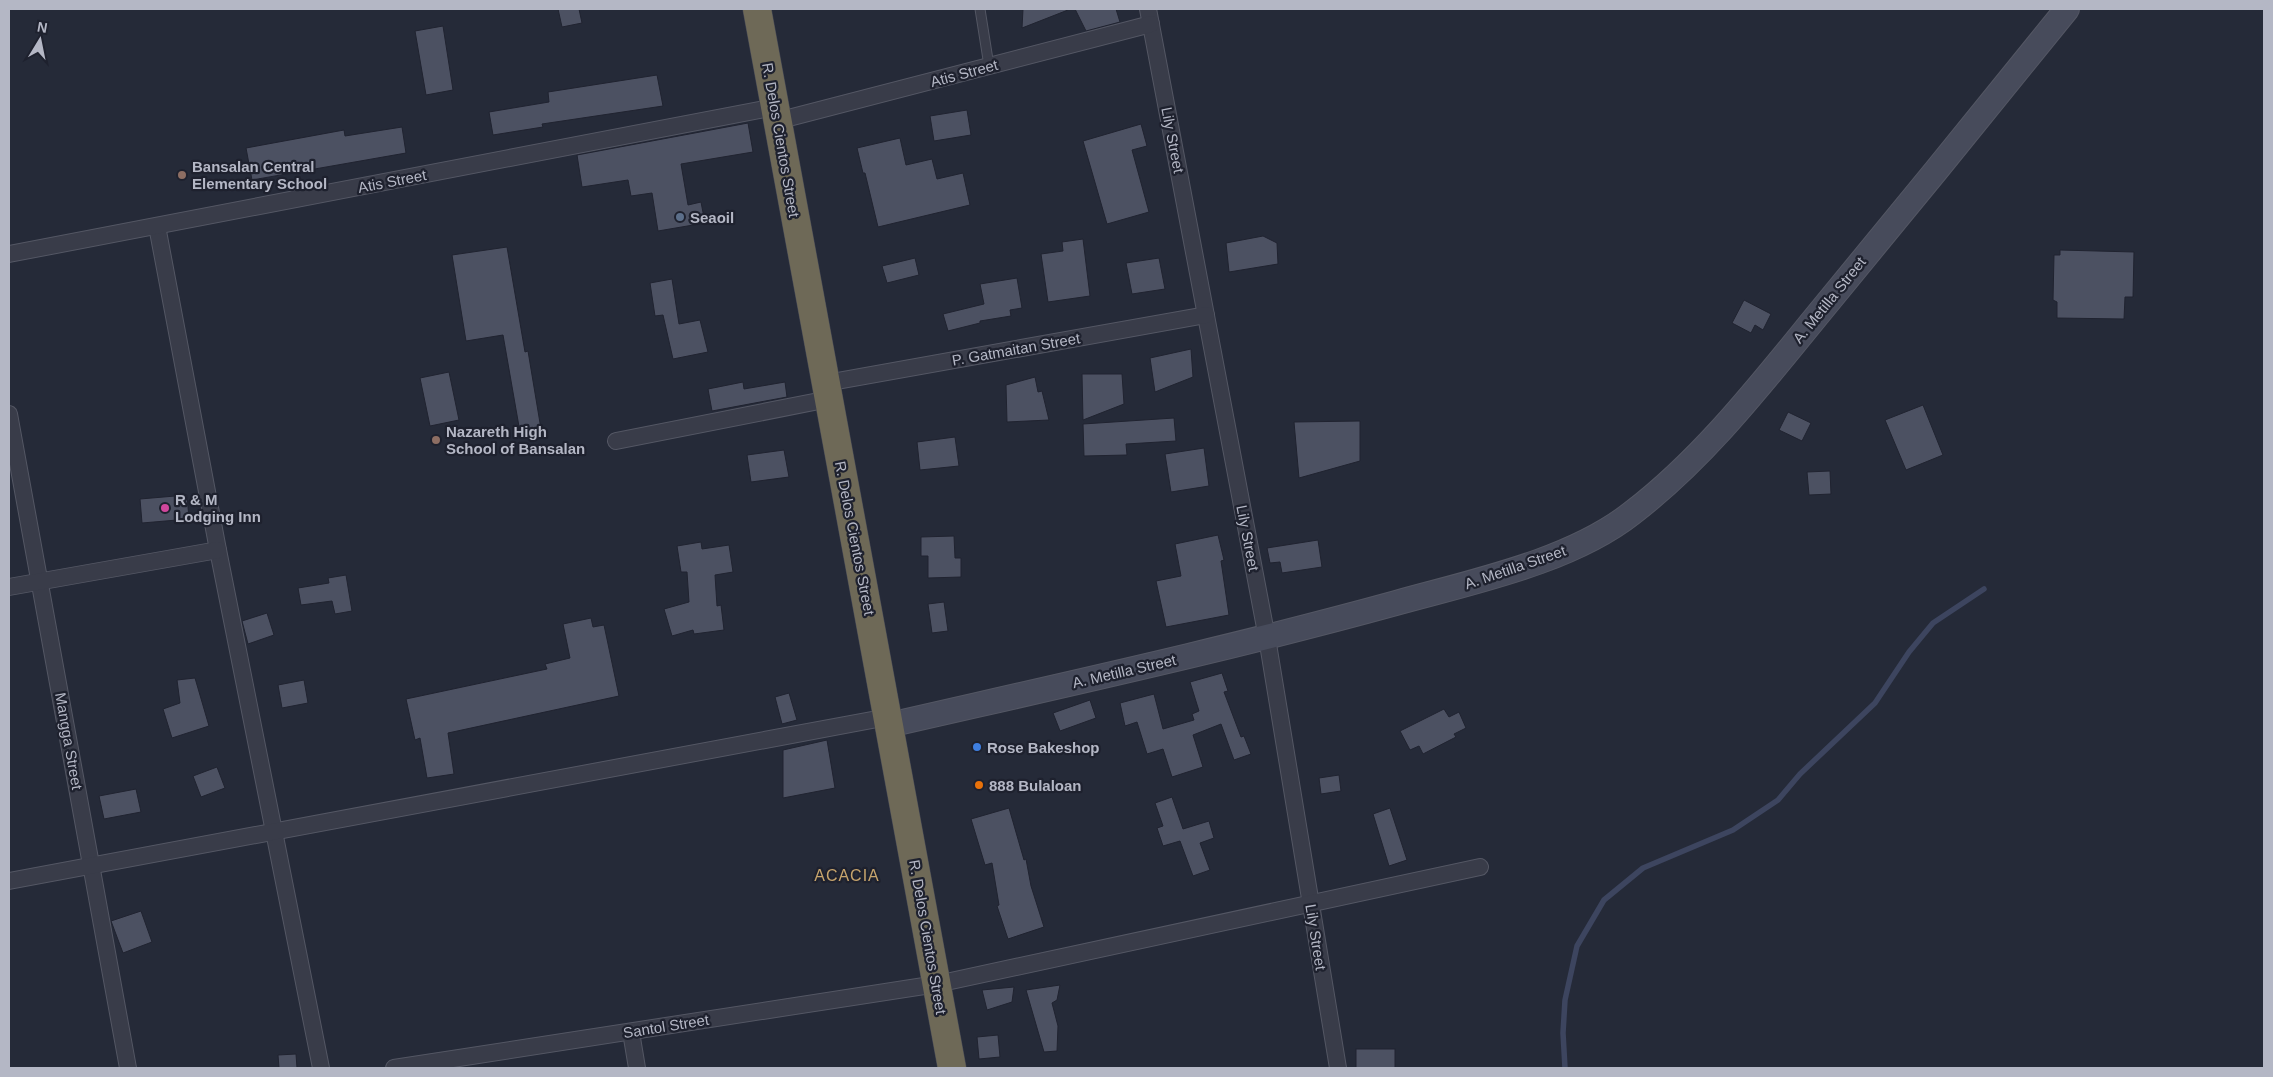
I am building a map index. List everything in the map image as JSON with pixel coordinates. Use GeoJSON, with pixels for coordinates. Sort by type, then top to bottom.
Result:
{"type":"FeatureCollection","features":[{"type":"Feature","properties":{"kind":"highway","name":"R. Delos Cientos Street"},"geometry":{"type":"LineString","coordinates":[[757,9],[952,1068]]}},
{"type":"Feature","properties":{"kind":"main road","name":"A. Metilla Street"},"geometry":{"type":"LineString","coordinates":[[888,721],[1267,638],[1538,562],[1573,547],[1631,515],[1691,462],[1771,371],[2067,9]]}},
{"type":"Feature","properties":{"kind":"street","name":"Atis Street"},"geometry":{"type":"LineString","coordinates":[[9,254],[776,114],[989,66],[1149,17]]}},
{"type":"Feature","properties":{"kind":"street","name":"Lily Street"},"geometry":{"type":"LineString","coordinates":[[1149,17],[1267,638],[1338,1068]]}},
{"type":"Feature","properties":{"kind":"street"},"geometry":{"type":"LineString","coordinates":[[157,226],[218,550],[321,1068]]}},
{"type":"Feature","properties":{"kind":"street","name":"P. Gatmaitan Street"},"geometry":{"type":"LineString","coordinates":[[616,441],[827,391],[1206,315]]}},
{"type":"Feature","properties":{"kind":"street","name":"Mangga Street"},"geometry":{"type":"LineString","coordinates":[[9,414],[128,1068]]}},
{"type":"Feature","properties":{"kind":"street"},"geometry":{"type":"LineString","coordinates":[[9,587],[218,550]]}},
{"type":"Feature","properties":{"kind":"street"},"geometry":{"type":"LineString","coordinates":[[9,881],[888,721]]}},
{"type":"Feature","properties":{"kind":"street","name":"Santol Street"},"geometry":{"type":"LineString","coordinates":[[394,1068],[937,984],[1480,867]]}},
{"type":"Feature","properties":{"kind":"street"},"geometry":{"type":"LineString","coordinates":[[631,1032],[637,1068]]}},
{"type":"Feature","properties":{"kind":"lane"},"geometry":{"type":"LineString","coordinates":[[980,9],[989,66]]}},
{"type":"Feature","properties":{"kind":"building"},"geometry":{"type":"Polygon","coordinates":[[[558,9],[579,9],[582,23],[562,27],[558,9]]]}},
{"type":"Feature","properties":{"kind":"building"},"geometry":{"type":"Polygon","coordinates":[[[1023,9],[1068,9],[1068,10],[1022,28],[1023,9]]]}},
{"type":"Feature","properties":{"kind":"building"},"geometry":{"type":"Polygon","coordinates":[[[1075,9],[1116,9],[1120,22],[1086,31],[1075,9]]]}},
{"type":"Feature","properties":{"kind":"building"},"geometry":{"type":"Polygon","coordinates":[[[443,26],[453,90],[426,95],[415,31],[443,26]]]}},
{"type":"Feature","properties":{"kind":"building"},"geometry":{"type":"Polygon","coordinates":[[[657,75],[663,106],[542,124],[543,127],[493,135],[489,112],[549,102],[548,92],[657,75]]]}},
{"type":"Feature","properties":{"kind":"building"},"geometry":{"type":"Polygon","coordinates":[[[967,110],[971,135],[934,141],[930,116],[967,110]]]}},
{"type":"Feature","properties":{"kind":"building"},"geometry":{"type":"Polygon","coordinates":[[[748,123],[753,152],[681,164],[688,205],[701,202],[705,223],[658,231],[652,193],[631,196],[628,180],[582,187],[577,155],[748,123]]]}},
{"type":"Feature","properties":{"kind":"building"},"geometry":{"type":"Polygon","coordinates":[[[1141,124],[1147,146],[1132,150],[1149,212],[1107,224],[1083,141],[1141,124]]]}},
{"type":"Feature","properties":{"kind":"building"},"geometry":{"type":"Polygon","coordinates":[[[402,127],[406,153],[252,180],[246,148],[344,130],[345,136],[402,127]]]}},
{"type":"Feature","properties":{"kind":"building"},"geometry":{"type":"Polygon","coordinates":[[[900,138],[906,165],[932,159],[937,179],[963,173],[970,205],[878,227],[857,148],[900,138]]]}},
{"type":"Feature","properties":{"kind":"building"},"geometry":{"type":"Polygon","coordinates":[[[1263,236],[1277,243],[1278,264],[1229,272],[1226,243],[1263,236]]]}},
{"type":"Feature","properties":{"kind":"building"},"geometry":{"type":"Polygon","coordinates":[[[1083,239],[1090,296],[1048,302],[1041,254],[1063,251],[1062,242],[1083,239]]]}},
{"type":"Feature","properties":{"kind":"building"},"geometry":{"type":"Polygon","coordinates":[[[507,247],[525,352],[528,351],[542,435],[521,438],[503,335],[466,341],[452,255],[507,247]]]}},
{"type":"Feature","properties":{"kind":"building"},"geometry":{"type":"Polygon","coordinates":[[[2060,250],[2134,252],[2133,297],[2125,297],[2124,319],[2057,318],[2057,302],[2053,300],[2054,255],[2060,255],[2060,250]]]}},
{"type":"Feature","properties":{"kind":"building"},"geometry":{"type":"Polygon","coordinates":[[[915,258],[919,275],[887,283],[882,266],[915,258]]]}},
{"type":"Feature","properties":{"kind":"building"},"geometry":{"type":"Polygon","coordinates":[[[1159,258],[1165,289],[1132,294],[1126,263],[1159,258]]]}},
{"type":"Feature","properties":{"kind":"building"},"geometry":{"type":"Polygon","coordinates":[[[1017,278],[1022,308],[1010,310],[1011,316],[980,321],[980,323],[948,331],[943,314],[984,304],[980,284],[1017,278]]]}},
{"type":"Feature","properties":{"kind":"building"},"geometry":{"type":"Polygon","coordinates":[[[672,279],[679,324],[700,320],[708,352],[673,359],[663,315],[655,316],[650,283],[672,279]]]}},
{"type":"Feature","properties":{"kind":"building"},"geometry":{"type":"Polygon","coordinates":[[[1744,300],[1771,314],[1763,330],[1755,325],[1751,333],[1732,323],[1744,300]]]}},
{"type":"Feature","properties":{"kind":"building"},"geometry":{"type":"Polygon","coordinates":[[[1191,349],[1193,377],[1155,392],[1150,358],[1191,349]]]}},
{"type":"Feature","properties":{"kind":"building"},"geometry":{"type":"Polygon","coordinates":[[[449,372],[459,420],[430,426],[420,378],[449,372]]]}},
{"type":"Feature","properties":{"kind":"building"},"geometry":{"type":"Polygon","coordinates":[[[1082,374],[1122,374],[1124,404],[1083,420],[1082,374]]]}},
{"type":"Feature","properties":{"kind":"building"},"geometry":{"type":"Polygon","coordinates":[[[1035,377],[1038,392],[1042,391],[1049,420],[1007,422],[1006,385],[1035,377]]]}},
{"type":"Feature","properties":{"kind":"building"},"geometry":{"type":"Polygon","coordinates":[[[743,382],[744,389],[785,382],[787,397],[712,411],[708,389],[743,382]]]}},
{"type":"Feature","properties":{"kind":"building"},"geometry":{"type":"Polygon","coordinates":[[[1923,405],[1943,455],[1906,470],[1885,420],[1923,405]]]}},
{"type":"Feature","properties":{"kind":"building"},"geometry":{"type":"Polygon","coordinates":[[[1788,412],[1811,423],[1802,441],[1779,430],[1788,412]]]}},
{"type":"Feature","properties":{"kind":"building"},"geometry":{"type":"Polygon","coordinates":[[[1174,418],[1176,441],[1126,444],[1127,455],[1084,456],[1083,424],[1174,418]]]}},
{"type":"Feature","properties":{"kind":"building"},"geometry":{"type":"Polygon","coordinates":[[[1360,421],[1360,461],[1299,478],[1294,422],[1360,421]]]}},
{"type":"Feature","properties":{"kind":"building"},"geometry":{"type":"Polygon","coordinates":[[[955,437],[959,466],[920,470],[917,442],[955,437]]]}},
{"type":"Feature","properties":{"kind":"building"},"geometry":{"type":"Polygon","coordinates":[[[1204,448],[1209,486],[1171,492],[1165,454],[1204,448]]]}},
{"type":"Feature","properties":{"kind":"building"},"geometry":{"type":"Polygon","coordinates":[[[784,450],[789,477],[751,482],[747,455],[784,450]]]}},
{"type":"Feature","properties":{"kind":"building"},"geometry":{"type":"Polygon","coordinates":[[[1830,471],[1831,494],[1809,495],[1807,472],[1830,471]]]}},
{"type":"Feature","properties":{"kind":"building"},"geometry":{"type":"Polygon","coordinates":[[[187,495],[189,519],[142,523],[140,499],[187,495]]]}},
{"type":"Feature","properties":{"kind":"building"},"geometry":{"type":"Polygon","coordinates":[[[1218,535],[1224,560],[1221,561],[1229,615],[1166,627],[1156,581],[1181,576],[1175,544],[1218,535]]]}},
{"type":"Feature","properties":{"kind":"building"},"geometry":{"type":"Polygon","coordinates":[[[954,536],[955,558],[961,558],[961,577],[928,578],[928,556],[921,556],[921,537],[954,536]]]}},
{"type":"Feature","properties":{"kind":"building"},"geometry":{"type":"Polygon","coordinates":[[[1318,540],[1322,567],[1282,573],[1280,562],[1270,563],[1267,548],[1318,540]]]}},
{"type":"Feature","properties":{"kind":"building"},"geometry":{"type":"Polygon","coordinates":[[[701,542],[702,549],[729,545],[733,572],[715,575],[717,606],[721,605],[724,630],[694,634],[693,630],[672,636],[664,609],[689,602],[687,572],[681,572],[677,546],[701,542]]]}},
{"type":"Feature","properties":{"kind":"building"},"geometry":{"type":"Polygon","coordinates":[[[346,575],[352,611],[335,614],[332,601],[301,605],[298,588],[329,583],[328,578],[346,575]]]}},
{"type":"Feature","properties":{"kind":"building"},"geometry":{"type":"Polygon","coordinates":[[[944,602],[948,631],[932,633],[928,604],[944,602]]]}},
{"type":"Feature","properties":{"kind":"building"},"geometry":{"type":"Polygon","coordinates":[[[267,613],[274,635],[248,644],[242,621],[267,613]]]}},
{"type":"Feature","properties":{"kind":"building"},"geometry":{"type":"Polygon","coordinates":[[[591,618],[593,627],[604,625],[619,696],[448,733],[454,774],[427,778],[420,738],[415,740],[406,699],[547,669],[545,664],[570,658],[563,624],[591,618]]]}},
{"type":"Feature","properties":{"kind":"building"},"geometry":{"type":"Polygon","coordinates":[[[1222,673],[1228,691],[1224,692],[1241,737],[1244,736],[1251,754],[1234,760],[1221,724],[1193,735],[1203,767],[1172,777],[1163,749],[1147,754],[1137,722],[1125,726],[1120,703],[1154,694],[1163,729],[1194,720],[1192,714],[1199,711],[1190,682],[1222,673]]]}},
{"type":"Feature","properties":{"kind":"building"},"geometry":{"type":"Polygon","coordinates":[[[195,678],[209,726],[172,738],[163,709],[180,703],[177,680],[195,678]]]}},
{"type":"Feature","properties":{"kind":"building"},"geometry":{"type":"Polygon","coordinates":[[[304,680],[308,703],[282,708],[278,685],[304,680]]]}},
{"type":"Feature","properties":{"kind":"building"},"geometry":{"type":"Polygon","coordinates":[[[789,693],[797,720],[782,724],[775,697],[789,693]]]}},
{"type":"Feature","properties":{"kind":"building"},"geometry":{"type":"Polygon","coordinates":[[[1090,700],[1096,718],[1060,731],[1053,713],[1090,700]]]}},
{"type":"Feature","properties":{"kind":"building"},"geometry":{"type":"Polygon","coordinates":[[[1444,709],[1449,717],[1459,712],[1466,728],[1454,734],[1456,737],[1423,754],[1419,746],[1410,750],[1400,731],[1444,709]]]}},
{"type":"Feature","properties":{"kind":"building"},"geometry":{"type":"Polygon","coordinates":[[[827,740],[835,788],[783,798],[783,750],[827,740]]]}},
{"type":"Feature","properties":{"kind":"building"},"geometry":{"type":"Polygon","coordinates":[[[217,767],[225,788],[201,797],[193,776],[217,767]]]}},
{"type":"Feature","properties":{"kind":"building"},"geometry":{"type":"Polygon","coordinates":[[[1339,775],[1341,791],[1321,794],[1319,778],[1339,775]]]}},
{"type":"Feature","properties":{"kind":"building"},"geometry":{"type":"Polygon","coordinates":[[[136,789],[141,812],[104,819],[99,796],[136,789]]]}},
{"type":"Feature","properties":{"kind":"building"},"geometry":{"type":"Polygon","coordinates":[[[1172,797],[1183,829],[1209,821],[1214,838],[1200,843],[1210,870],[1193,876],[1180,841],[1163,846],[1157,828],[1163,826],[1155,803],[1172,797]]]}},
{"type":"Feature","properties":{"kind":"building"},"geometry":{"type":"Polygon","coordinates":[[[1009,808],[1024,860],[1026,859],[1031,886],[1044,927],[1008,939],[997,906],[999,905],[992,863],[985,865],[971,819],[1009,808]]]}},
{"type":"Feature","properties":{"kind":"building"},"geometry":{"type":"Polygon","coordinates":[[[1390,808],[1407,860],[1389,866],[1373,814],[1390,808]]]}},
{"type":"Feature","properties":{"kind":"building"},"geometry":{"type":"Polygon","coordinates":[[[141,911],[152,942],[123,953],[111,921],[141,911]]]}},
{"type":"Feature","properties":{"kind":"building"},"geometry":{"type":"Polygon","coordinates":[[[1060,985],[1057,1000],[1052,1003],[1058,1026],[1057,1051],[1044,1052],[1026,990],[1060,985]]]}},
{"type":"Feature","properties":{"kind":"building"},"geometry":{"type":"Polygon","coordinates":[[[1014,987],[1012,1002],[987,1010],[982,990],[1014,987]]]}},
{"type":"Feature","properties":{"kind":"building"},"geometry":{"type":"Polygon","coordinates":[[[998,1035],[1000,1057],[979,1059],[977,1037],[998,1035]]]}},
{"type":"Feature","properties":{"kind":"building"},"geometry":{"type":"Polygon","coordinates":[[[1356,1049],[1395,1049],[1395,1068],[1356,1068],[1356,1049]]]}},
{"type":"Feature","properties":{"kind":"building"},"geometry":{"type":"Polygon","coordinates":[[[296,1054],[297,1068],[279,1068],[278,1055],[296,1054]]]}},
{"type":"Feature","properties":{"kind":"waterway"},"geometry":{"type":"LineString","coordinates":[[1565,1068],[1563,1033],[1565,1000],[1577,946],[1604,900],[1643,868],[1733,830],[1778,800],[1800,774],[1875,703],[1909,652],[1933,623],[1984,589]]}},
{"type":"Feature","properties":{"kind":"place","name":"Bansalan Central Elementary School"},"geometry":{"type":"Point","coordinates":[182,175]}},
{"type":"Feature","properties":{"kind":"place","name":"Seaoil"},"geometry":{"type":"Point","coordinates":[680,217]}},
{"type":"Feature","properties":{"kind":"place","name":"Nazareth High School of Bansalan"},"geometry":{"type":"Point","coordinates":[436,440]}},
{"type":"Feature","properties":{"kind":"place","name":"R & M Lodging Inn"},"geometry":{"type":"Point","coordinates":[165,508]}},
{"type":"Feature","properties":{"kind":"place","name":"Rose Bakeshop"},"geometry":{"type":"Point","coordinates":[977,747]}},
{"type":"Feature","properties":{"kind":"place","name":"888 Bulaloan"},"geometry":{"type":"Point","coordinates":[979,785]}},
{"type":"Feature","properties":{"kind":"district","name":"ACACIA"},"geometry":{"type":"Point","coordinates":[847,875]}}]}
